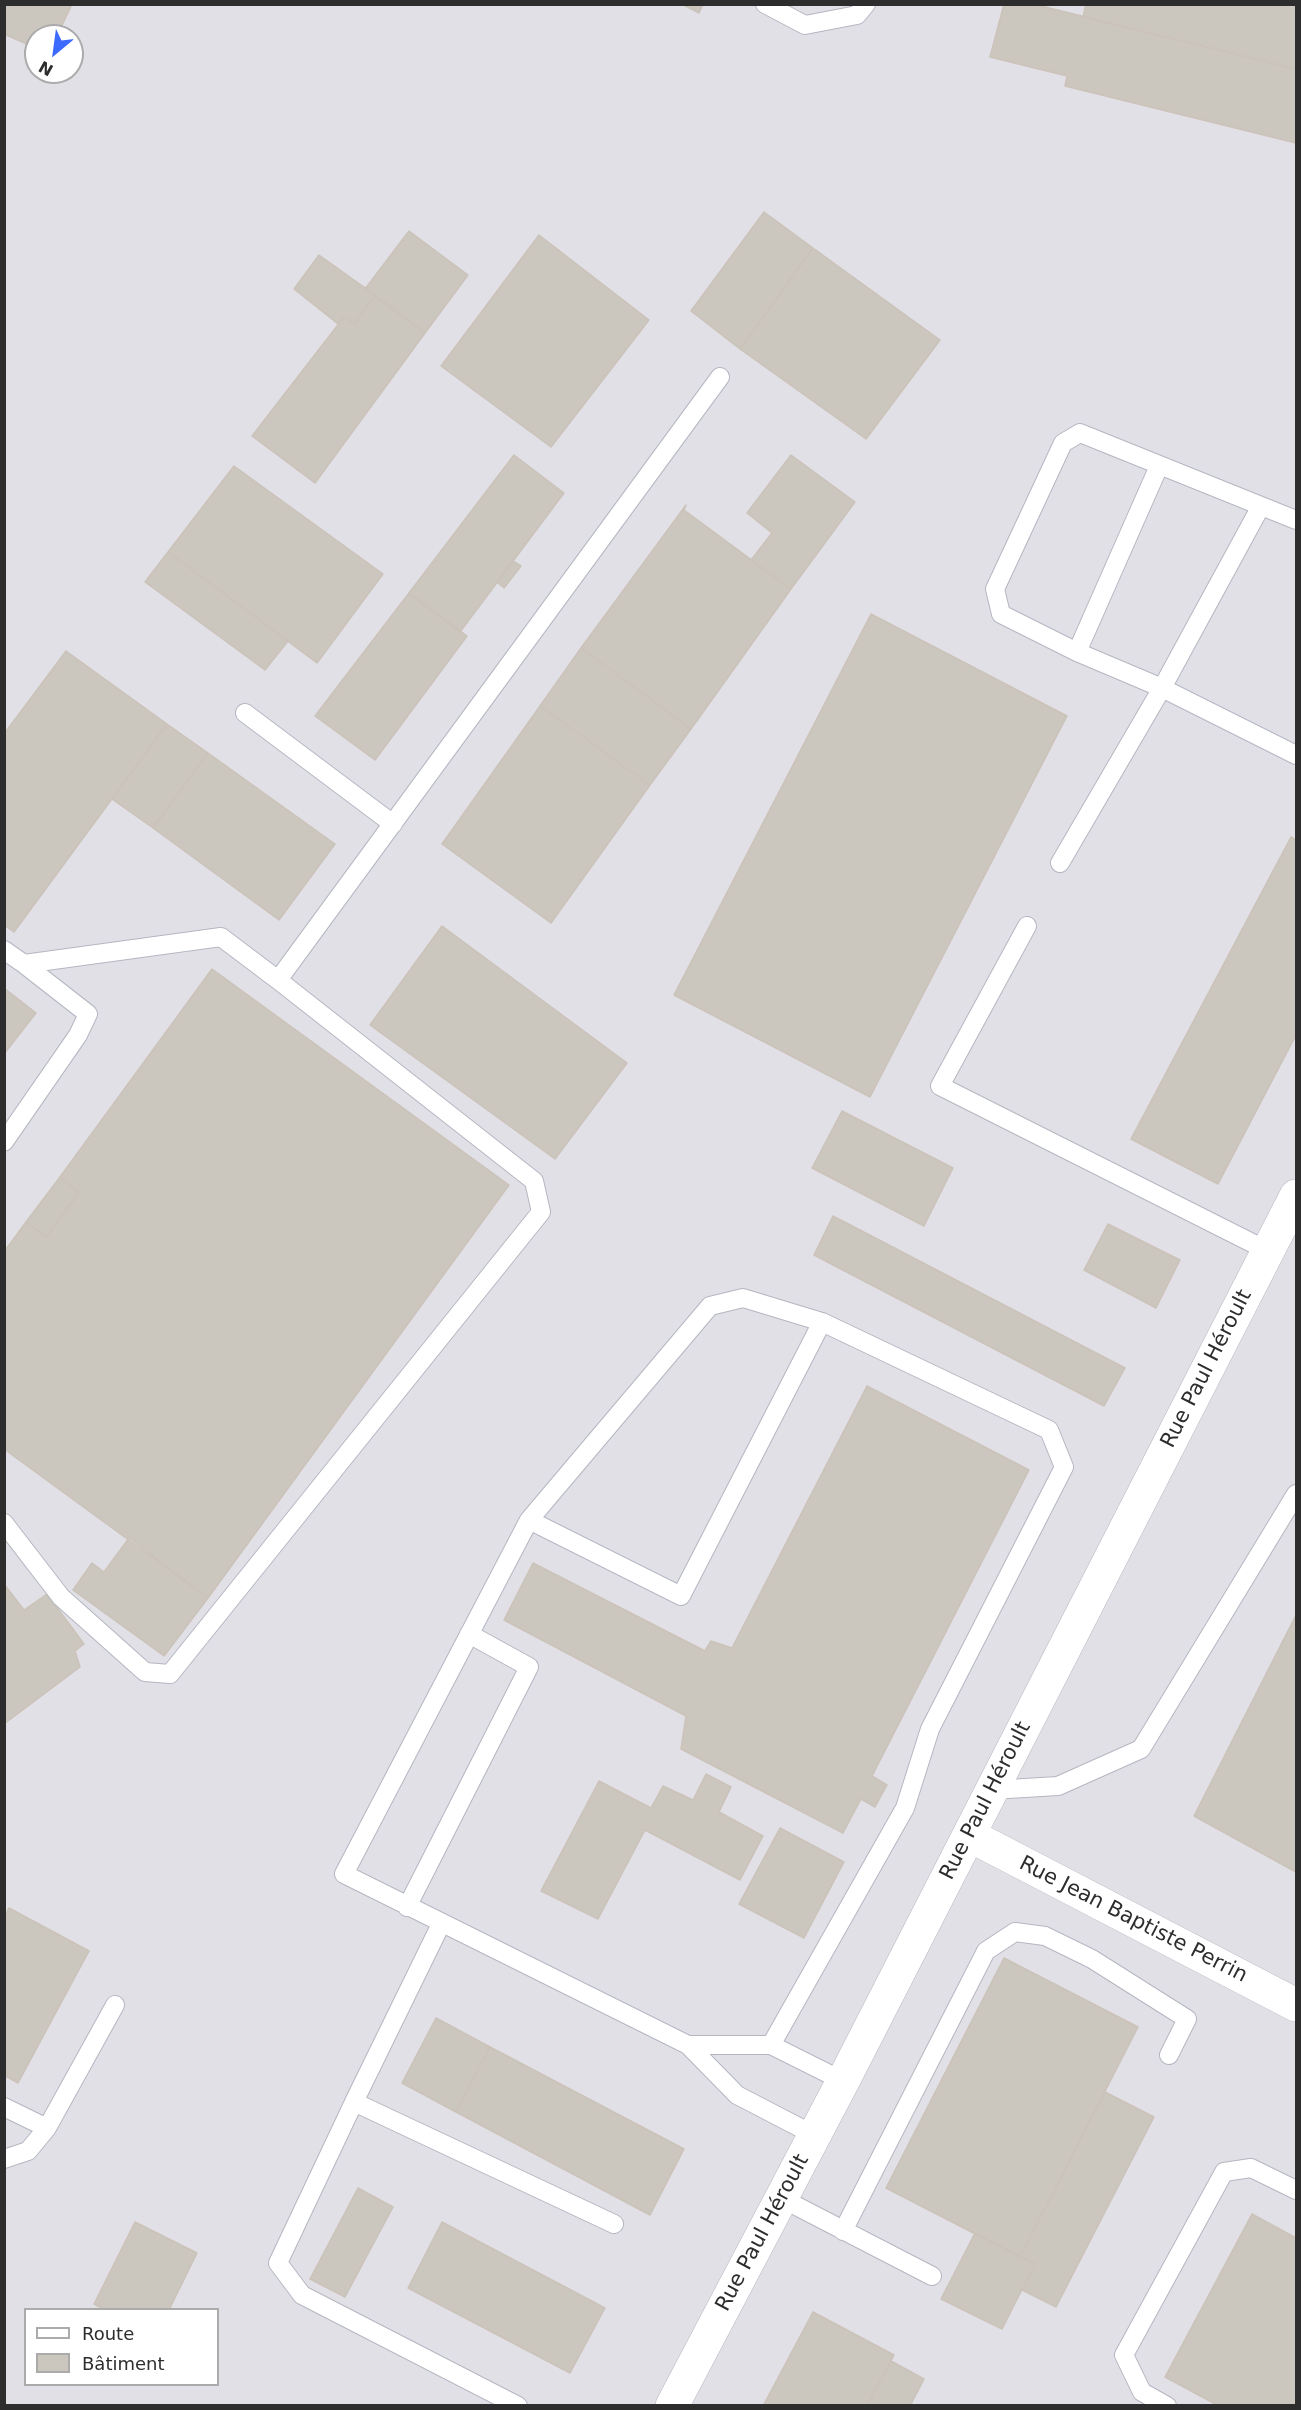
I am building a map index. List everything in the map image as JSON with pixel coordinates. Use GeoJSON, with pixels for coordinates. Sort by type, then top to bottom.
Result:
{"type":"FeatureCollection","features":[{"type":"Feature","properties":{"kind":"street","name":"Rue Paul Héroult"},"geometry":{"type":"LineString","coordinates":[[672,2406],[843,2081],[1296,1196]]}},
{"type":"Feature","properties":{"kind":"street","name":"Rue Jean Baptiste Perrin"},"geometry":{"type":"LineString","coordinates":[[969,1835],[1296,2005]]}},
{"type":"Feature","properties":{"kind":"lane"},"geometry":{"type":"LineString","coordinates":[[765,4],[805,25],[857,15],[866,4]]}},
{"type":"Feature","properties":{"kind":"lane"},"geometry":{"type":"LineString","coordinates":[[278,980],[720,377]]}},
{"type":"Feature","properties":{"kind":"lane"},"geometry":{"type":"LineString","coordinates":[[1296,520],[1080,434],[1063,443],[995,589],[1001,614],[1077,652],[1162,688],[1296,755]]}},
{"type":"Feature","properties":{"kind":"lane"},"geometry":{"type":"LineString","coordinates":[[1077,652],[1159,466]]}},
{"type":"Feature","properties":{"kind":"lane"},"geometry":{"type":"LineString","coordinates":[[1060,863],[1162,688],[1261,506]]}},
{"type":"Feature","properties":{"kind":"lane"},"geometry":{"type":"LineString","coordinates":[[245,713],[393,824]]}},
{"type":"Feature","properties":{"kind":"lane"},"geometry":{"type":"LineString","coordinates":[[1027,926],[940,1086],[1268,1251]]}},
{"type":"Feature","properties":{"kind":"lane"},"geometry":{"type":"LineString","coordinates":[[4,1523],[70,1604],[145,1672],[170,1674],[541,1212],[534,1180],[221,937],[24,964]]}},
{"type":"Feature","properties":{"kind":"lane"},"geometry":{"type":"LineString","coordinates":[[4,950],[88,1014],[78,1035],[4,1142]]}},
{"type":"Feature","properties":{"kind":"lane"},"geometry":{"type":"LineString","coordinates":[[771,2045],[905,1808],[930,1729],[1064,1467],[1049,1430],[822,1322],[743,1298],[710,1306],[529,1520],[344,1875],[688,2045],[737,2095],[814,2135]]}},
{"type":"Feature","properties":{"kind":"lane"},"geometry":{"type":"LineString","coordinates":[[529,1520],[681,1596],[822,1322]]}},
{"type":"Feature","properties":{"kind":"lane"},"geometry":{"type":"LineString","coordinates":[[991,1790],[1058,1786],[1141,1749],[1296,1494]]}},
{"type":"Feature","properties":{"kind":"lane"},"geometry":{"type":"LineString","coordinates":[[407,1907],[529,1667],[469,1634]]}},
{"type":"Feature","properties":{"kind":"lane"},"geometry":{"type":"LineString","coordinates":[[441,1924],[278,2263],[302,2295],[518,2406]]}},
{"type":"Feature","properties":{"kind":"lane"},"geometry":{"type":"LineString","coordinates":[[843,2231],[986,1951],[1015,1932],[1045,1936],[1073,1950],[1187,2019],[1169,2055]]}},
{"type":"Feature","properties":{"kind":"lane"},"geometry":{"type":"LineString","coordinates":[[4,2159],[28,2151],[47,2128],[115,2005]]}},
{"type":"Feature","properties":{"kind":"lane"},"geometry":{"type":"LineString","coordinates":[[688,2045],[771,2045],[843,2081]]}},
{"type":"Feature","properties":{"kind":"lane"},"geometry":{"type":"LineString","coordinates":[[354,2102],[614,2224]]}},
{"type":"Feature","properties":{"kind":"lane"},"geometry":{"type":"LineString","coordinates":[[4,2107],[47,2128]]}},
{"type":"Feature","properties":{"kind":"lane"},"geometry":{"type":"LineString","coordinates":[[1167,2406],[1142,2392],[1124,2355],[1224,2172],[1251,2168],[1296,2190]]}},
{"type":"Feature","properties":{"kind":"lane"},"geometry":{"type":"LineString","coordinates":[[781,2198],[933,2277]]}},
{"type":"Feature","properties":{"kind":"shaded area"},"geometry":{"type":"Polygon","coordinates":[[[5,5],[1296,5],[1296,2405],[5,2405],[5,5]]]}},
{"type":"Feature","properties":{"kind":"building"},"geometry":{"type":"Polygon","coordinates":[[[4,4],[72,4],[63,24],[24,24],[24,43],[4,34],[4,4]]]}},
{"type":"Feature","properties":{"kind":"building"},"geometry":{"type":"Polygon","coordinates":[[[682,4],[703,4],[699,13],[682,4]]]}},
{"type":"Feature","properties":{"kind":"building"},"geometry":{"type":"Polygon","coordinates":[[[1004,4],[1033,4],[1296,69],[1296,143],[1065,86],[1067,76],[990,57],[1004,4]]]}},
{"type":"Feature","properties":{"kind":"building"},"geometry":{"type":"Polygon","coordinates":[[[1086,4],[1296,4],[1296,69],[1083,17],[1086,4]]]}},
{"type":"Feature","properties":{"kind":"building"},"geometry":{"type":"Polygon","coordinates":[[[764,212],[813,248],[740,349],[691,311],[764,212]]]}},
{"type":"Feature","properties":{"kind":"building"},"geometry":{"type":"Polygon","coordinates":[[[409,231],[468,275],[425,333],[365,289],[409,231]]]}},
{"type":"Feature","properties":{"kind":"building"},"geometry":{"type":"Polygon","coordinates":[[[539,235],[649,320],[551,447],[441,366],[539,235]]]}},
{"type":"Feature","properties":{"kind":"building"},"geometry":{"type":"Polygon","coordinates":[[[813,248],[940,340],[866,439],[740,349],[813,248]]]}},
{"type":"Feature","properties":{"kind":"building"},"geometry":{"type":"Polygon","coordinates":[[[319,255],[375,295],[354,324],[344,317],[338,324],[294,289],[319,255]]]}},
{"type":"Feature","properties":{"kind":"building"},"geometry":{"type":"Polygon","coordinates":[[[375,295],[425,333],[315,483],[252,436],[344,317],[354,324],[375,295]]]}},
{"type":"Feature","properties":{"kind":"building"},"geometry":{"type":"Polygon","coordinates":[[[514,455],[564,493],[460,632],[409,593],[514,455]]]}},
{"type":"Feature","properties":{"kind":"building"},"geometry":{"type":"Polygon","coordinates":[[[791,455],[855,502],[791,589],[751,560],[772,533],[747,513],[791,455]]]}},
{"type":"Feature","properties":{"kind":"building"},"geometry":{"type":"Polygon","coordinates":[[[234,466],[383,574],[317,663],[168,552],[234,466]]]}},
{"type":"Feature","properties":{"kind":"building"},"geometry":{"type":"Polygon","coordinates":[[[686,505],[684,510],[791,589],[691,729],[581,648],[686,505]]]}},
{"type":"Feature","properties":{"kind":"building"},"geometry":{"type":"Polygon","coordinates":[[[168,552],[288,641],[265,670],[145,582],[168,552]]]}},
{"type":"Feature","properties":{"kind":"building"},"geometry":{"type":"Polygon","coordinates":[[[513,561],[521,566],[504,588],[497,582],[513,561]]]}},
{"type":"Feature","properties":{"kind":"building"},"geometry":{"type":"Polygon","coordinates":[[[409,593],[467,636],[375,760],[315,716],[409,593]]]}},
{"type":"Feature","properties":{"kind":"building"},"geometry":{"type":"Polygon","coordinates":[[[871,614],[1067,716],[870,1097],[674,995],[871,614]]]}},
{"type":"Feature","properties":{"kind":"building"},"geometry":{"type":"Polygon","coordinates":[[[581,648],[691,729],[650,785],[540,706],[581,648]]]}},
{"type":"Feature","properties":{"kind":"building"},"geometry":{"type":"Polygon","coordinates":[[[66,651],[167,724],[14,932],[4,925],[4,734],[66,651]]]}},
{"type":"Feature","properties":{"kind":"building"},"geometry":{"type":"Polygon","coordinates":[[[540,706],[650,785],[551,923],[442,844],[540,706]]]}},
{"type":"Feature","properties":{"kind":"building"},"geometry":{"type":"Polygon","coordinates":[[[167,724],[208,753],[153,828],[112,799],[167,724]]]}},
{"type":"Feature","properties":{"kind":"building"},"geometry":{"type":"Polygon","coordinates":[[[208,753],[335,844],[279,920],[153,828],[208,753]]]}},
{"type":"Feature","properties":{"kind":"building"},"geometry":{"type":"Polygon","coordinates":[[[1291,837],[1296,840],[1296,1035],[1218,1184],[1131,1139],[1291,837]]]}},
{"type":"Feature","properties":{"kind":"building"},"geometry":{"type":"Polygon","coordinates":[[[442,926],[627,1063],[555,1159],[370,1025],[442,926]]]}},
{"type":"Feature","properties":{"kind":"building"},"geometry":{"type":"Polygon","coordinates":[[[212,969],[509,1185],[208,1598],[4,1449],[4,1252],[26,1222],[46,1237],[79,1193],[60,1177],[212,969]]]}},
{"type":"Feature","properties":{"kind":"building"},"geometry":{"type":"Polygon","coordinates":[[[4,988],[36,1013],[4,1054],[4,988]]]}},
{"type":"Feature","properties":{"kind":"building"},"geometry":{"type":"Polygon","coordinates":[[[842,1111],[953,1168],[924,1226],[812,1168],[842,1111]]]}},
{"type":"Feature","properties":{"kind":"building"},"geometry":{"type":"Polygon","coordinates":[[[60,1177],[79,1193],[46,1237],[26,1222],[60,1177]]]}},
{"type":"Feature","properties":{"kind":"building"},"geometry":{"type":"Polygon","coordinates":[[[833,1216],[1125,1368],[1104,1406],[814,1255],[833,1216]]]}},
{"type":"Feature","properties":{"kind":"building"},"geometry":{"type":"Polygon","coordinates":[[[1108,1224],[1180,1260],[1156,1308],[1084,1270],[1108,1224]]]}},
{"type":"Feature","properties":{"kind":"building"},"geometry":{"type":"Polygon","coordinates":[[[867,1386],[1029,1470],[872,1776],[887,1785],[875,1807],[861,1799],[843,1833],[681,1749],[686,1716],[504,1620],[533,1563],[705,1651],[711,1641],[732,1648],[867,1386]]]}},
{"type":"Feature","properties":{"kind":"building"},"geometry":{"type":"Polygon","coordinates":[[[129,1538],[208,1598],[164,1656],[73,1590],[92,1563],[104,1572],[129,1538]]]}},
{"type":"Feature","properties":{"kind":"building"},"geometry":{"type":"Polygon","coordinates":[[[4,1584],[24,1610],[47,1594],[84,1644],[75,1651],[80,1667],[4,1724],[4,1584]]]}},
{"type":"Feature","properties":{"kind":"building"},"geometry":{"type":"Polygon","coordinates":[[[1296,1615],[1296,1872],[1194,1816],[1296,1615]]]}},
{"type":"Feature","properties":{"kind":"building"},"geometry":{"type":"Polygon","coordinates":[[[706,1774],[731,1787],[719,1812],[763,1836],[740,1880],[645,1830],[598,1919],[541,1891],[599,1781],[651,1808],[663,1786],[693,1800],[706,1774]]]}},
{"type":"Feature","properties":{"kind":"building"},"geometry":{"type":"Polygon","coordinates":[[[780,1828],[844,1862],[804,1938],[739,1904],[780,1828]]]}},
{"type":"Feature","properties":{"kind":"building"},"geometry":{"type":"Polygon","coordinates":[[[9,1908],[89,1951],[18,2083],[4,2075],[4,1917],[9,1908]]]}},
{"type":"Feature","properties":{"kind":"building"},"geometry":{"type":"Polygon","coordinates":[[[1004,1958],[1138,2027],[1020,2257],[886,2188],[1004,1958]]]}},
{"type":"Feature","properties":{"kind":"building"},"geometry":{"type":"Polygon","coordinates":[[[436,2018],[490,2047],[456,2112],[402,2083],[436,2018]]]}},
{"type":"Feature","properties":{"kind":"building"},"geometry":{"type":"Polygon","coordinates":[[[490,2047],[684,2149],[650,2215],[456,2112],[490,2047]]]}},
{"type":"Feature","properties":{"kind":"building"},"geometry":{"type":"Polygon","coordinates":[[[1105,2092],[1154,2117],[1056,2307],[1022,2290],[1035,2264],[1020,2257],[1105,2092]]]}},
{"type":"Feature","properties":{"kind":"building"},"geometry":{"type":"Polygon","coordinates":[[[358,2188],[393,2207],[345,2297],[310,2279],[358,2188]]]}},
{"type":"Feature","properties":{"kind":"building"},"geometry":{"type":"Polygon","coordinates":[[[1252,2214],[1296,2238],[1296,2406],[1219,2406],[1165,2377],[1252,2214]]]}},
{"type":"Feature","properties":{"kind":"building"},"geometry":{"type":"Polygon","coordinates":[[[135,2222],[197,2253],[170,2308],[101,2308],[94,2304],[135,2222]]]}},
{"type":"Feature","properties":{"kind":"building"},"geometry":{"type":"Polygon","coordinates":[[[442,2222],[605,2308],[570,2373],[408,2288],[442,2222]]]}},
{"type":"Feature","properties":{"kind":"building"},"geometry":{"type":"Polygon","coordinates":[[[975,2233],[1035,2264],[1002,2329],[941,2299],[975,2233]]]}},
{"type":"Feature","properties":{"kind":"building"},"geometry":{"type":"Polygon","coordinates":[[[813,2312],[894,2355],[867,2406],[763,2406],[813,2312]]]}},
{"type":"Feature","properties":{"kind":"building"},"geometry":{"type":"Polygon","coordinates":[[[891,2361],[924,2379],[910,2406],[867,2406],[891,2361]]]}}]}
